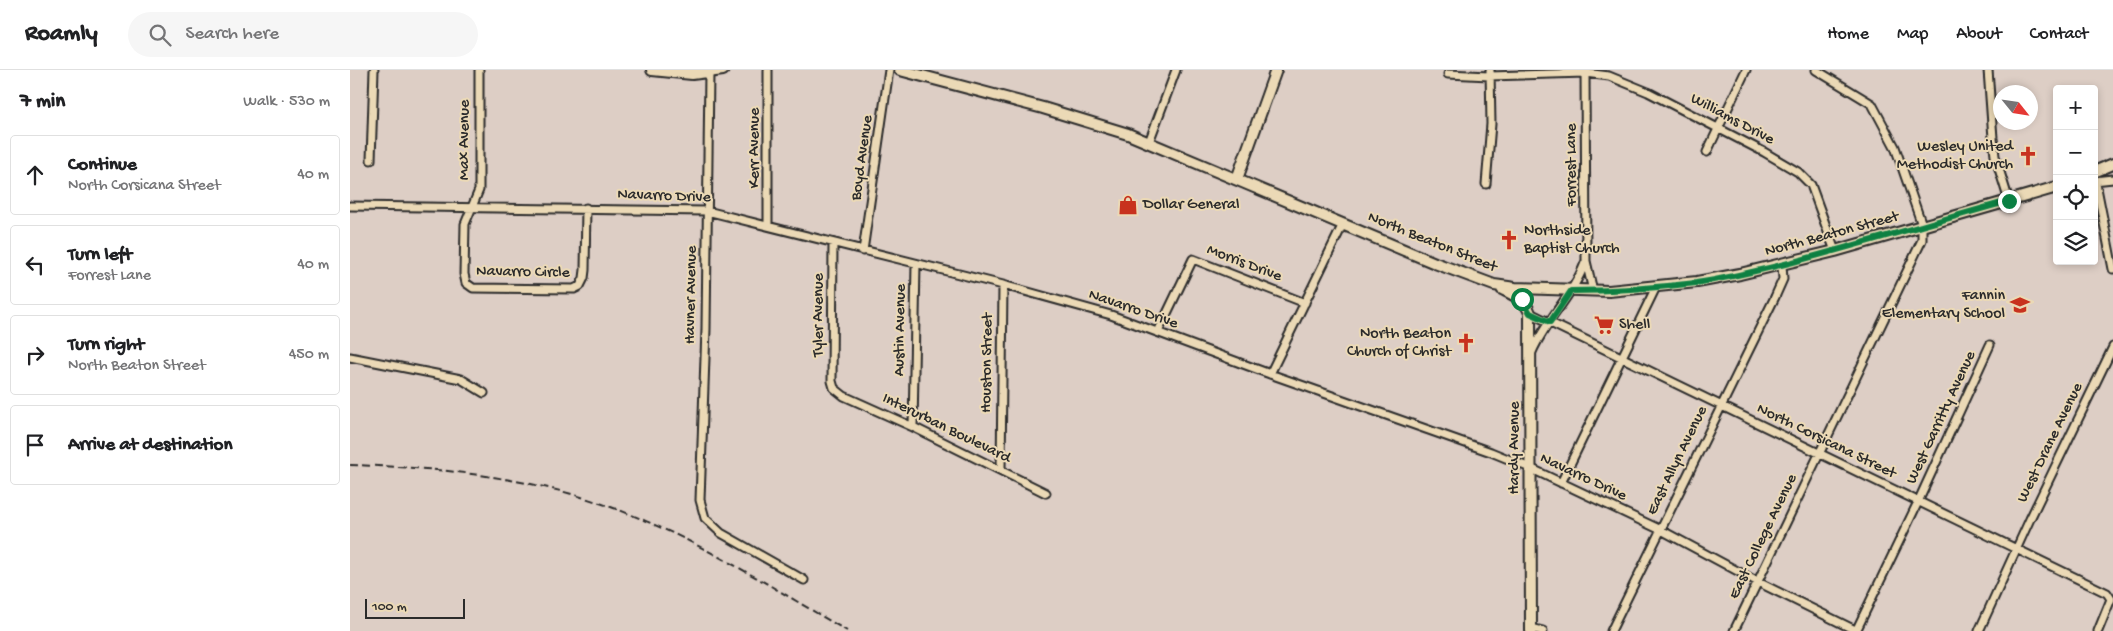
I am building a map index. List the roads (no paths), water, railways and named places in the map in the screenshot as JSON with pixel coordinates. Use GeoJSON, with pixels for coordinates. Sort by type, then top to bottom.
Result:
{"type":"FeatureCollection","features":[{"type":"Feature","properties":{"kind":"main road"},"geometry":{"type":"LineString","coordinates":[[652,70],[692,74],[723,70]]}},
{"type":"Feature","properties":{"kind":"main road","name":"North Beaton Street"},"geometry":{"type":"LineString","coordinates":[[900,70],[1104,126],[1237,178],[1435,263],[1494,285],[1515,288],[1593,291],[1697,282],[1835,251],[2053,188]]}},
{"type":"Feature","properties":{"kind":"main road"},"geometry":{"type":"LineString","coordinates":[[1237,178],[1276,70]]}},
{"type":"Feature","properties":{"kind":"main road"},"geometry":{"type":"LineString","coordinates":[[2098,176],[2113,164]]}},
{"type":"Feature","properties":{"kind":"main road"},"geometry":{"type":"LineString","coordinates":[[1494,285],[1522,299],[1530,313]]}},
{"type":"Feature","properties":{"kind":"main road","name":"Hardy Avenue"},"geometry":{"type":"LineString","coordinates":[[1530,313],[1531,629]]}},
{"type":"Feature","properties":{"kind":"street"},"geometry":{"type":"LineString","coordinates":[[371,160],[374,70]]}},
{"type":"Feature","properties":{"kind":"street","name":"Max Avenue"},"geometry":{"type":"LineString","coordinates":[[472,207],[480,190],[479,70]]}},
{"type":"Feature","properties":{"kind":"street","name":"Kerr Avenue"},"geometry":{"type":"LineString","coordinates":[[768,70],[768,226]]}},
{"type":"Feature","properties":{"kind":"street","name":"Boyd Avenue"},"geometry":{"type":"LineString","coordinates":[[863,250],[889,70]]}},
{"type":"Feature","properties":{"kind":"street"},"geometry":{"type":"LineString","coordinates":[[1149,142],[1176,70]]}},
{"type":"Feature","properties":{"kind":"street"},"geometry":{"type":"LineString","coordinates":[[1707,152],[1746,70]]}},
{"type":"Feature","properties":{"kind":"street"},"geometry":{"type":"LineString","coordinates":[[1816,70],[1872,104],[1895,147],[1922,225]]}},
{"type":"Feature","properties":{"kind":"street"},"geometry":{"type":"LineString","coordinates":[[1988,70],[1994,147],[2009,201]]}},
{"type":"Feature","properties":{"kind":"street","name":"Havner Avenue"},"geometry":{"type":"LineString","coordinates":[[709,72],[706,329],[700,500],[705,518],[721,533],[804,580]]}},
{"type":"Feature","properties":{"kind":"street","name":"Williams Drive"},"geometry":{"type":"LineString","coordinates":[[1448,74],[1585,72],[1609,76],[1630,84],[1764,152],[1804,178],[1811,185],[1835,251]]}},
{"type":"Feature","properties":{"kind":"street","name":"Forrest Lane"},"geometry":{"type":"LineString","coordinates":[[1585,72],[1586,261],[1593,291]]}},
{"type":"Feature","properties":{"kind":"street"},"geometry":{"type":"LineString","coordinates":[[1486,184],[1491,124],[1490,73]]}},
{"type":"Feature","properties":{"kind":"street"},"geometry":{"type":"LineString","coordinates":[[2098,179],[2113,179]]}},
{"type":"Feature","properties":{"kind":"street"},"geometry":{"type":"LineString","coordinates":[[2098,194],[2113,269]]}},
{"type":"Feature","properties":{"kind":"street","name":"Navarro Drive"},"geometry":{"type":"LineString","coordinates":[[350,206],[707,211],[1003,285],[1111,315],[1270,374],[1491,452],[1530,468],[1661,530],[1758,582],[1857,631]]}},
{"type":"Feature","properties":{"kind":"street","name":"Navarro Circle"},"geometry":{"type":"LineString","coordinates":[[472,207],[466,224],[464,274],[466,284],[473,288],[521,289],[574,289],[580,286],[585,270],[586,208]]}},
{"type":"Feature","properties":{"kind":"street"},"geometry":{"type":"LineString","coordinates":[[1270,374],[1343,224]]}},
{"type":"Feature","properties":{"kind":"street","name":"East College Avenue"},"geometry":{"type":"LineString","coordinates":[[1734,631],[1920,247],[1922,225]]}},
{"type":"Feature","properties":{"kind":"street","name":"Tyler Avenue"},"geometry":{"type":"LineString","coordinates":[[833,243],[832,381],[834,388]]}},
{"type":"Feature","properties":{"kind":"street","name":"Morris Drive"},"geometry":{"type":"LineString","coordinates":[[1158,332],[1193,259],[1305,303]]}},
{"type":"Feature","properties":{"kind":"street","name":"Forrest Lane"},"geometry":{"type":"LineString","coordinates":[[1530,357],[1536,342],[1571,291],[1586,261]]}},
{"type":"Feature","properties":{"kind":"street","name":"Austin Avenue"},"geometry":{"type":"LineString","coordinates":[[913,427],[916,264]]}},
{"type":"Feature","properties":{"kind":"street","name":"East Allyn Avenue"},"geometry":{"type":"LineString","coordinates":[[1611,631],[1779,288],[1782,279],[1782,264]]}},
{"type":"Feature","properties":{"kind":"street","name":"Houston Street"},"geometry":{"type":"LineString","coordinates":[[1001,470],[1003,285]]}},
{"type":"Feature","properties":{"kind":"street"},"geometry":{"type":"LineString","coordinates":[[1561,483],[1656,287]]}},
{"type":"Feature","properties":{"kind":"street","name":"North Corsicana Street"},"geometry":{"type":"LineString","coordinates":[[1530,313],[2017,551],[2108,593],[2110,596],[2107,611],[2098,631]]}},
{"type":"Feature","properties":{"kind":"street","name":"West Garritty Avenue"},"geometry":{"type":"LineString","coordinates":[[1857,631],[1990,345]]}},
{"type":"Feature","properties":{"kind":"street","name":"West Drane Avenue"},"geometry":{"type":"LineString","coordinates":[[1979,631],[2030,519],[2113,347]]}},
{"type":"Feature","properties":{"kind":"street"},"geometry":{"type":"LineString","coordinates":[[350,357],[461,379],[484,393]]}},
{"type":"Feature","properties":{"kind":"street","name":"Interurban Boulevard"},"geometry":{"type":"LineString","coordinates":[[834,388],[844,396],[913,427],[1046,493]]}},
{"type":"Feature","properties":{"kind":"street"},"geometry":{"type":"LineString","coordinates":[[1531,629],[1543,631]]}},
{"type":"Feature","properties":{"kind":"railway"},"geometry":{"type":"LineString","coordinates":[[350,465],[435,470],[492,477],[575,495],[611,507],[681,537],[749,573],[847,631]]}},
{"type":"Feature","properties":{"kind":"place","name":"Wesley United Methodist Church"},"geometry":{"type":"Point","coordinates":[2028,156]}},
{"type":"Feature","properties":{"kind":"place","name":"Dollar General"},"geometry":{"type":"Point","coordinates":[1128,205]}},
{"type":"Feature","properties":{"kind":"place","name":"Northside Baptist Church"},"geometry":{"type":"Point","coordinates":[1509,240]}},
{"type":"Feature","properties":{"kind":"place","name":"Fannin Elementary School"},"geometry":{"type":"Point","coordinates":[2020,305]}},
{"type":"Feature","properties":{"kind":"place","name":"Shell"},"geometry":{"type":"Point","coordinates":[1604,325]}},
{"type":"Feature","properties":{"kind":"place","name":"North Beaton Church of Christ"},"geometry":{"type":"Point","coordinates":[1466,343]}}]}
